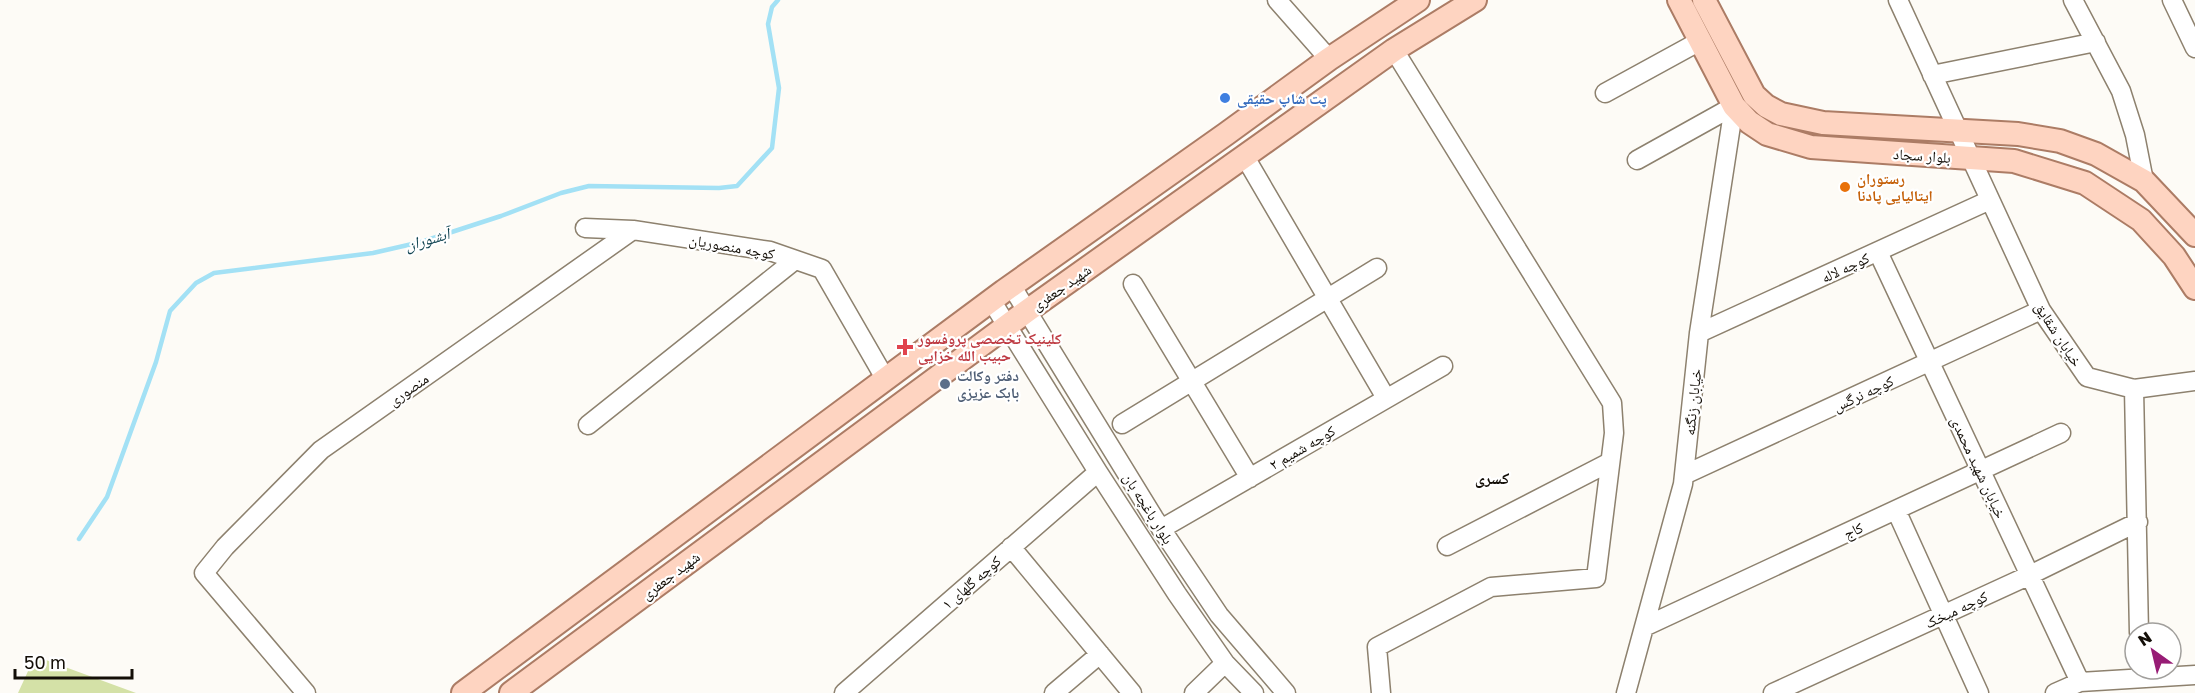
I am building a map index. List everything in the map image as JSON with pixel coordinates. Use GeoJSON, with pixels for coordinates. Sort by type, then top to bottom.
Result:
{"type":"FeatureCollection","features":[{"type":"Feature","properties":{"kind":"main road","name":"شهید جعفری"},"geometry":{"type":"LineString","coordinates":[[511,693],[1013,334],[1027,311],[1394,50],[1475,0]]}},
{"type":"Feature","properties":{"kind":"main road","name":"بلوار سجاد"},"geometry":{"type":"LineString","coordinates":[[1679,0],[1734,106],[1749,122],[1767,134],[1811,147],[2014,161],[2085,183],[2142,220],[2174,256],[2195,288]]}},
{"type":"Feature","properties":{"kind":"main road","name":"بلوار سجاد"},"geometry":{"type":"LineString","coordinates":[[1704,0],[1754,95],[1766,106],[1781,114],[1823,123],[2018,134],[2060,141],[2096,154],[2144,181],[2195,235]]}},
{"type":"Feature","properties":{"kind":"main road","name":"شهید جعفری"},"geometry":{"type":"LineString","coordinates":[[463,693],[1011,285],[1226,134],[1406,3]]}},
{"type":"Feature","properties":{"kind":"main road"},"geometry":{"type":"LineString","coordinates":[[1734,106],[1754,95]]}},
{"type":"Feature","properties":{"kind":"street"},"geometry":{"type":"LineString","coordinates":[[1277,0],[1329,59]]}},
{"type":"Feature","properties":{"kind":"street"},"geometry":{"type":"LineString","coordinates":[[2073,0],[2121,92],[2129,115],[2144,181]]}},
{"type":"Feature","properties":{"kind":"street"},"geometry":{"type":"LineString","coordinates":[[2172,0],[2195,48]]}},
{"type":"Feature","properties":{"kind":"street","name":"خیابان شقایق"},"geometry":{"type":"LineString","coordinates":[[1902,1],[1932,75],[1960,130],[2041,310],[2087,377],[2134,389],[2195,381]]}},
{"type":"Feature","properties":{"kind":"street"},"geometry":{"type":"LineString","coordinates":[[1605,93],[1700,41]]}},
{"type":"Feature","properties":{"kind":"street"},"geometry":{"type":"LineString","coordinates":[[1932,75],[2096,42]]}},
{"type":"Feature","properties":{"kind":"street"},"geometry":{"type":"LineString","coordinates":[[1381,693],[1377,647],[1491,587],[1596,578],[1614,433],[1612,403],[1394,50]]}},
{"type":"Feature","properties":{"kind":"street"},"geometry":{"type":"LineString","coordinates":[[1637,160],[1734,106]]}},
{"type":"Feature","properties":{"kind":"street","name":"خیابان زنگنه"},"geometry":{"type":"LineString","coordinates":[[1626,693],[1684,475],[1699,333],[1734,106]]}},
{"type":"Feature","properties":{"kind":"street"},"geometry":{"type":"LineString","coordinates":[[1245,157],[1386,399]]}},
{"type":"Feature","properties":{"kind":"street","name":"کوچه لاله"},"geometry":{"type":"LineString","coordinates":[[1699,333],[1990,200]]}},
{"type":"Feature","properties":{"kind":"street","name":"کوچه منصوریان"},"geometry":{"type":"LineString","coordinates":[[585,228],[633,230],[770,251],[822,269],[886,380]]}},
{"type":"Feature","properties":{"kind":"street","name":"منصوری"},"geometry":{"type":"LineString","coordinates":[[306,693],[204,573],[225,547],[321,450],[633,230]]}},
{"type":"Feature","properties":{"kind":"street","name":"خیابان شهید محمدی"},"geometry":{"type":"LineString","coordinates":[[1878,252],[2080,682]]}},
{"type":"Feature","properties":{"kind":"street"},"geometry":{"type":"LineString","coordinates":[[588,425],[795,260]]}},
{"type":"Feature","properties":{"kind":"street"},"geometry":{"type":"LineString","coordinates":[[1122,424],[1377,268]]}},
{"type":"Feature","properties":{"kind":"street"},"geometry":{"type":"LineString","coordinates":[[1132,284],[1250,478]]}},
{"type":"Feature","properties":{"kind":"street","name":"بلوار باغچه بان"},"geometry":{"type":"LineString","coordinates":[[1011,285],[1161,529],[1219,615],[1286,693]]}},
{"type":"Feature","properties":{"kind":"street","name":"بلوار باغچه بان"},"geometry":{"type":"LineString","coordinates":[[991,300],[1177,594],[1225,663],[1254,693]]}},
{"type":"Feature","properties":{"kind":"street","name":"کوچه نرگس"},"geometry":{"type":"LineString","coordinates":[[1684,475],[2041,310]]}},
{"type":"Feature","properties":{"kind":"street"},"geometry":{"type":"LineString","coordinates":[[1013,334],[1019,336],[1028,328],[1034,328],[1040,332]]}},
{"type":"Feature","properties":{"kind":"street","name":"کوچه شمیم ۲"},"geometry":{"type":"LineString","coordinates":[[1161,529],[1443,366]]}},
{"type":"Feature","properties":{"kind":"street"},"geometry":{"type":"LineString","coordinates":[[2134,389],[2139,621]]}},
{"type":"Feature","properties":{"kind":"street","name":"کاج"},"geometry":{"type":"LineString","coordinates":[[1644,627],[2061,432]]}},
{"type":"Feature","properties":{"kind":"street"},"geometry":{"type":"LineString","coordinates":[[1447,546],[1610,462]]}},
{"type":"Feature","properties":{"kind":"street","name":"کوچه گلهای ۱"},"geometry":{"type":"LineString","coordinates":[[844,693],[1098,472]]}},
{"type":"Feature","properties":{"kind":"street"},"geometry":{"type":"LineString","coordinates":[[1896,510],[1979,693]]}},
{"type":"Feature","properties":{"kind":"street","name":"کوچه میخک"},"geometry":{"type":"LineString","coordinates":[[1773,693],[2030,575],[2138,522]]}},
{"type":"Feature","properties":{"kind":"street"},"geometry":{"type":"LineString","coordinates":[[1011,548],[1132,693]]}},
{"type":"Feature","properties":{"kind":"street"},"geometry":{"type":"LineString","coordinates":[[1054,693],[1100,654]]}},
{"type":"Feature","properties":{"kind":"street"},"geometry":{"type":"LineString","coordinates":[[1194,693],[1225,663]]}},
{"type":"Feature","properties":{"kind":"street"},"geometry":{"type":"LineString","coordinates":[[2055,693],[2080,682],[2123,676]]}},
{"type":"Feature","properties":{"kind":"green space"},"geometry":{"type":"Polygon","coordinates":[[[35,656],[136,693],[18,693],[35,656]]]}},
{"type":"Feature","properties":{"kind":"waterway","name":"آبشوران"},"geometry":{"type":"LineString","coordinates":[[79,539],[107,497],[156,362],[170,311],[196,283],[214,273],[373,253],[421,242],[501,216],[561,193],[589,186],[719,188],[737,186],[772,148],[779,88],[768,24],[772,7],[778,0]]}},
{"type":"Feature","properties":{"kind":"place","name":"پت شاپ حقیقی"},"geometry":{"type":"Point","coordinates":[1225,98]}},
{"type":"Feature","properties":{"kind":"place","name":"رستوران ایتالیایی پادنا"},"geometry":{"type":"Point","coordinates":[1845,187]}},
{"type":"Feature","properties":{"kind":"place","name":"کلینیک تخصصی پروفسور حبیب الله خزایی"},"geometry":{"type":"Point","coordinates":[905,347]}},
{"type":"Feature","properties":{"kind":"place","name":"دفتر وکالت بابک عزیزی"},"geometry":{"type":"Point","coordinates":[945,384]}},
{"type":"Feature","properties":{"kind":"district","name":"کسری"},"geometry":{"type":"Point","coordinates":[1492,478]}}]}
